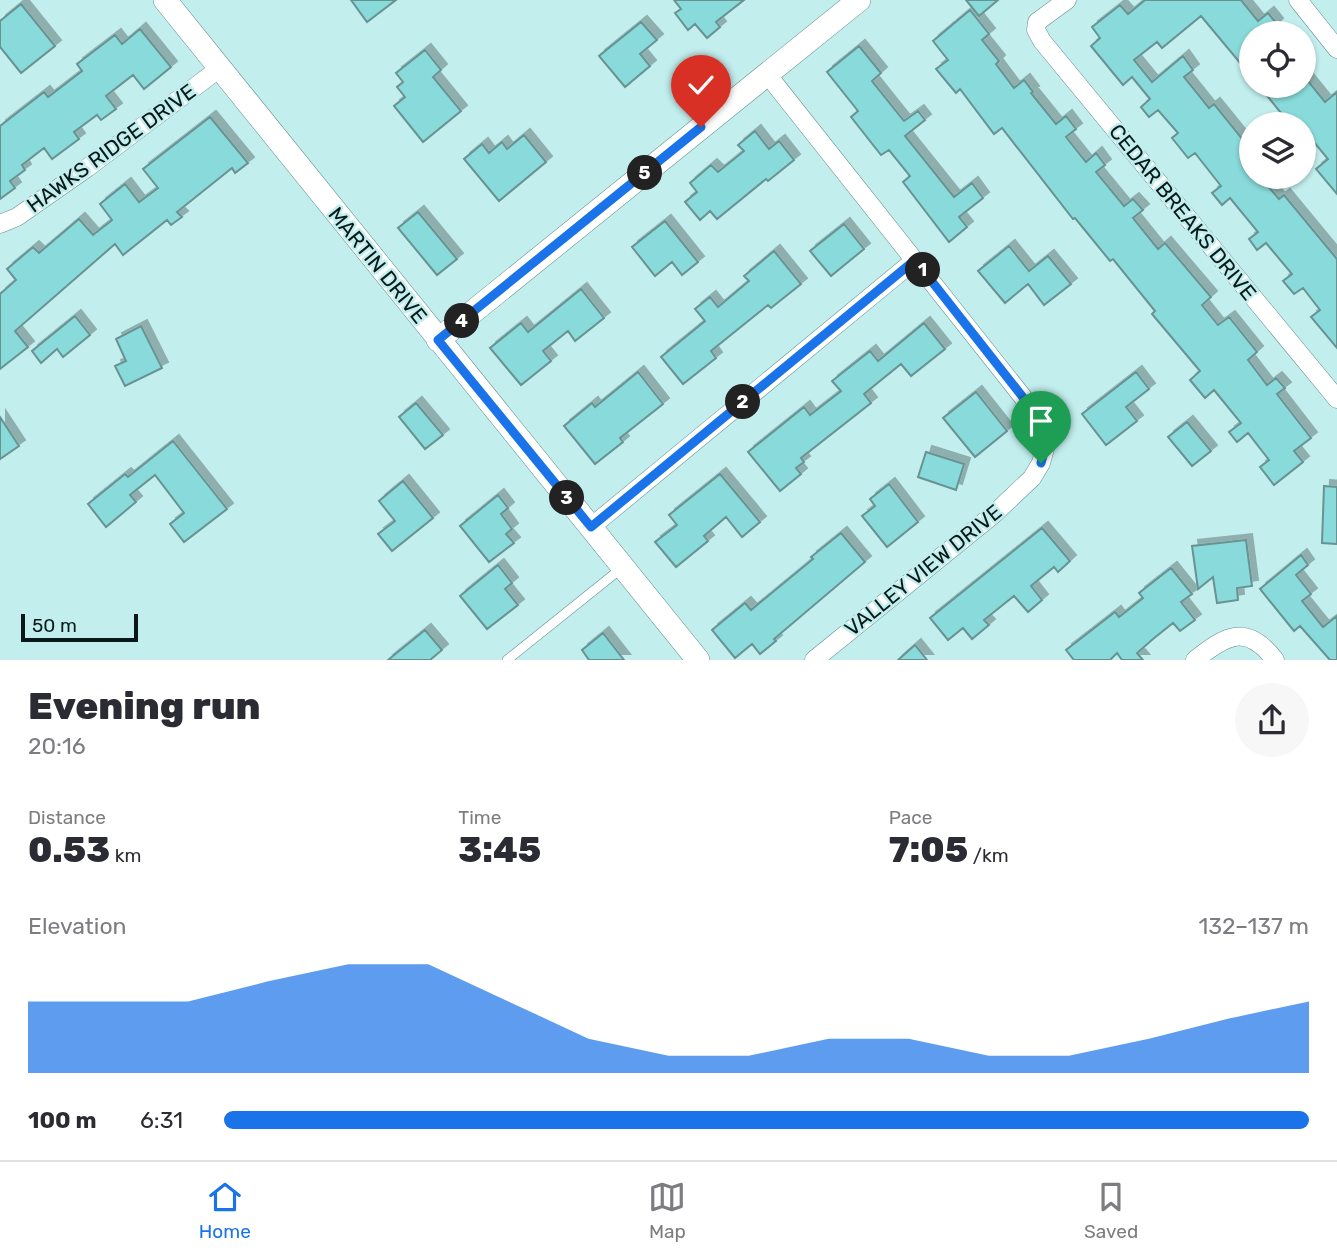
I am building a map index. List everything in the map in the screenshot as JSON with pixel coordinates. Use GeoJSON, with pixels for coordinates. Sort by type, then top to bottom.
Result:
{"type":"FeatureCollection","features":[{"type":"Feature","properties":{"kind":"street","name":"MARTIN DRIVE"},"geometry":{"type":"LineString","coordinates":[[165,0],[698,660]]}},
{"type":"Feature","properties":{"kind":"street"},"geometry":{"type":"LineString","coordinates":[[438,340],[859,0]]}},
{"type":"Feature","properties":{"kind":"street","name":"CEDAR BREAKS DRIVE"},"geometry":{"type":"LineString","coordinates":[[1067,0],[1037,22],[1036,30],[1042,41],[1337,399]]}},
{"type":"Feature","properties":{"kind":"street"},"geometry":{"type":"LineString","coordinates":[[1298,0],[1337,49]]}},
{"type":"Feature","properties":{"kind":"street","name":"HAWKS RIDGE DRIVE"},"geometry":{"type":"LineString","coordinates":[[0,223],[17,217],[88,168],[220,68]]}},
{"type":"Feature","properties":{"kind":"street","name":"VALLEY VIEW DRIVE"},"geometry":{"type":"LineString","coordinates":[[767,74],[1022,396],[1042,425],[1046,445],[1041,463],[1032,478],[994,514],[814,660]]}},
{"type":"Feature","properties":{"kind":"street"},"geometry":{"type":"LineString","coordinates":[[591,527],[915,260]]}},
{"type":"Feature","properties":{"kind":"street"},"geometry":{"type":"LineString","coordinates":[[1195,660],[1212,645],[1232,636],[1249,637],[1265,647],[1275,660]]}},
{"type":"Feature","properties":{"kind":"lane"},"geometry":{"type":"LineString","coordinates":[[508,660],[623,567]]}},
{"type":"Feature","properties":{"kind":"building"},"geometry":{"type":"Polygon","coordinates":[[[351,0],[396,0],[367,22],[351,0]]]}},
{"type":"Feature","properties":{"kind":"building"},"geometry":{"type":"Polygon","coordinates":[[[674,0],[744,0],[716,22],[720,27],[707,38],[695,24],[688,30],[675,13],[681,9],[674,0]]]}},
{"type":"Feature","properties":{"kind":"building"},"geometry":{"type":"Polygon","coordinates":[[[966,0],[998,0],[979,16],[966,0]]]}},
{"type":"Feature","properties":{"kind":"building"},"geometry":{"type":"Polygon","coordinates":[[[1145,0],[1241,0],[1258,21],[1239,21],[1239,62],[1201,16],[1162,48],[1157,42],[1134,60],[1152,82],[1183,56],[1193,70],[1184,77],[1209,108],[1214,104],[1239,135],[1239,189],[1270,189],[1279,199],[1284,195],[1337,259],[1337,348],[1311,317],[1320,310],[1303,288],[1294,294],[1283,281],[1292,274],[1266,243],[1257,250],[1249,239],[1258,232],[1230,198],[1222,205],[1212,193],[1221,186],[1195,153],[1188,158],[1172,138],[1178,133],[1158,110],[1149,117],[1141,107],[1150,99],[1132,77],[1123,85],[1091,46],[1100,38],[1092,27],[1120,5],[1128,14],[1145,0]]]}},
{"type":"Feature","properties":{"kind":"building"},"geometry":{"type":"Polygon","coordinates":[[[21,4],[55,46],[21,73],[0,47],[0,21],[21,4]]]}},
{"type":"Feature","properties":{"kind":"building"},"geometry":{"type":"Polygon","coordinates":[[[970,10],[989,34],[982,40],[999,61],[996,64],[1014,88],[1024,80],[1056,124],[1066,116],[1076,129],[1066,137],[1086,162],[1096,153],[1105,165],[1096,172],[1124,206],[1133,199],[1143,210],[1133,218],[1158,249],[1165,243],[1211,297],[1202,305],[1218,325],[1229,317],[1257,352],[1248,360],[1267,385],[1276,378],[1285,388],[1277,394],[1311,438],[1294,451],[1303,462],[1274,485],[1260,467],[1269,460],[1248,433],[1237,442],[1229,432],[1241,423],[1214,390],[1205,398],[1190,380],[1200,371],[1152,314],[1155,311],[1113,259],[1110,261],[1075,218],[1073,219],[1002,128],[994,134],[960,89],[956,93],[936,69],[948,60],[933,41],[970,10]]]}},
{"type":"Feature","properties":{"kind":"building"},"geometry":{"type":"Polygon","coordinates":[[[1268,13],[1275,21],[1258,21],[1268,13]]]}},
{"type":"Feature","properties":{"kind":"building"},"geometry":{"type":"Polygon","coordinates":[[[641,22],[657,40],[640,54],[650,66],[625,87],[599,56],[641,22]]]}},
{"type":"Feature","properties":{"kind":"building"},"geometry":{"type":"Polygon","coordinates":[[[140,29],[171,67],[144,89],[133,75],[106,96],[116,109],[101,120],[97,115],[74,132],[79,139],[52,159],[44,148],[22,165],[25,170],[10,181],[15,188],[0,199],[0,126],[44,92],[48,97],[82,71],[77,64],[115,35],[122,44],[140,29]]]}},
{"type":"Feature","properties":{"kind":"building"},"geometry":{"type":"Polygon","coordinates":[[[859,46],[881,73],[872,81],[904,121],[918,111],[925,120],[905,136],[954,197],[972,183],[983,198],[959,217],[967,227],[949,242],[903,182],[910,176],[889,150],[881,155],[851,117],[858,111],[827,72],[859,46]]]}},
{"type":"Feature","properties":{"kind":"building"},"geometry":{"type":"Polygon","coordinates":[[[425,50],[441,70],[433,77],[461,111],[423,142],[394,106],[405,97],[397,87],[403,82],[396,73],[425,50]]]}},
{"type":"Feature","properties":{"kind":"building"},"geometry":{"type":"Polygon","coordinates":[[[1316,91],[1325,102],[1337,92],[1337,194],[1316,169],[1328,159],[1316,144],[1316,112],[1280,112],[1269,98],[1316,98],[1316,91]]]}},
{"type":"Feature","properties":{"kind":"building"},"geometry":{"type":"Polygon","coordinates":[[[210,117],[248,163],[235,173],[232,168],[177,212],[182,217],[171,225],[167,220],[123,255],[115,244],[15,331],[28,347],[0,369],[0,294],[16,280],[7,269],[33,247],[39,253],[79,219],[93,235],[112,220],[100,204],[125,184],[139,202],[158,188],[143,169],[210,117]]]}},
{"type":"Feature","properties":{"kind":"building"},"geometry":{"type":"Polygon","coordinates":[[[755,131],[769,149],[779,141],[794,160],[717,219],[710,211],[700,220],[685,202],[697,192],[690,183],[711,165],[718,172],[744,151],[738,145],[755,131]]]}},
{"type":"Feature","properties":{"kind":"building"},"geometry":{"type":"Polygon","coordinates":[[[524,135],[546,162],[499,201],[464,159],[482,144],[489,153],[502,142],[507,149],[524,135]]]}},
{"type":"Feature","properties":{"kind":"building"},"geometry":{"type":"Polygon","coordinates":[[[418,212],[457,259],[437,275],[398,228],[418,212]]]}},
{"type":"Feature","properties":{"kind":"building"},"geometry":{"type":"Polygon","coordinates":[[[665,221],[698,262],[682,275],[672,262],[655,276],[632,247],[665,221]]]}},
{"type":"Feature","properties":{"kind":"building"},"geometry":{"type":"Polygon","coordinates":[[[844,224],[864,249],[831,276],[810,251],[844,224]]]}},
{"type":"Feature","properties":{"kind":"building"},"geometry":{"type":"Polygon","coordinates":[[[1009,246],[1029,271],[1048,256],[1071,284],[1044,305],[1028,284],[1005,303],[978,271],[1009,246]]]}},
{"type":"Feature","properties":{"kind":"building"},"geometry":{"type":"Polygon","coordinates":[[[774,251],[801,284],[771,308],[768,305],[711,351],[716,358],[683,384],[661,357],[705,321],[695,309],[710,297],[718,307],[749,281],[744,276],[774,251]]]}},
{"type":"Feature","properties":{"kind":"building"},"geometry":{"type":"Polygon","coordinates":[[[581,289],[604,318],[575,341],[568,331],[543,351],[551,361],[521,385],[490,348],[521,323],[528,332],[581,289]]]}},
{"type":"Feature","properties":{"kind":"building"},"geometry":{"type":"Polygon","coordinates":[[[75,316],[90,335],[63,357],[57,349],[41,363],[32,351],[75,316]]]}},
{"type":"Feature","properties":{"kind":"building"},"geometry":{"type":"Polygon","coordinates":[[[924,323],[945,349],[911,376],[901,364],[864,394],[871,403],[801,458],[804,462],[796,468],[801,474],[780,491],[748,452],[804,407],[810,415],[841,391],[832,381],[870,351],[878,361],[924,323]]]}},
{"type":"Feature","properties":{"kind":"building"},"geometry":{"type":"Polygon","coordinates":[[[141,326],[162,368],[125,386],[115,366],[126,361],[116,339],[141,326]]]}},
{"type":"Feature","properties":{"kind":"building"},"geometry":{"type":"Polygon","coordinates":[[[638,372],[663,404],[620,438],[623,442],[595,464],[564,426],[592,403],[595,407],[638,372]]]}},
{"type":"Feature","properties":{"kind":"building"},"geometry":{"type":"Polygon","coordinates":[[[1136,372],[1149,389],[1126,407],[1137,421],[1106,445],[1082,414],[1136,372]]]}},
{"type":"Feature","properties":{"kind":"building"},"geometry":{"type":"Polygon","coordinates":[[[976,392],[1007,431],[975,457],[943,418],[976,392]]]}},
{"type":"Feature","properties":{"kind":"building"},"geometry":{"type":"Polygon","coordinates":[[[416,403],[443,435],[425,449],[399,417],[416,403]]]}},
{"type":"Feature","properties":{"kind":"building"},"geometry":{"type":"Polygon","coordinates":[[[0,417],[19,446],[0,459],[0,417]]]}},
{"type":"Feature","properties":{"kind":"building"},"geometry":{"type":"Polygon","coordinates":[[[1187,422],[1211,451],[1192,466],[1168,437],[1187,422]]]}},
{"type":"Feature","properties":{"kind":"building"},"geometry":{"type":"Polygon","coordinates":[[[173,441],[227,509],[184,542],[170,524],[184,513],[155,475],[130,495],[136,502],[106,527],[88,504],[125,474],[128,477],[173,441]]]}},
{"type":"Feature","properties":{"kind":"building"},"geometry":{"type":"Polygon","coordinates":[[[926,452],[964,464],[956,490],[918,477],[926,452]]]}},
{"type":"Feature","properties":{"kind":"building"},"geometry":{"type":"Polygon","coordinates":[[[720,474],[760,522],[742,537],[726,517],[704,536],[708,541],[676,567],[655,542],[677,525],[669,515],[720,474]]]}},
{"type":"Feature","properties":{"kind":"building"},"geometry":{"type":"Polygon","coordinates":[[[403,481],[433,518],[392,551],[378,534],[395,521],[379,501],[403,481]]]}},
{"type":"Feature","properties":{"kind":"building"},"geometry":{"type":"Polygon","coordinates":[[[889,484],[918,522],[887,547],[862,516],[875,506],[870,499],[889,484]]]}},
{"type":"Feature","properties":{"kind":"building"},"geometry":{"type":"Polygon","coordinates":[[[1324,486],[1337,487],[1337,544],[1322,543],[1324,486]]]}},
{"type":"Feature","properties":{"kind":"building"},"geometry":{"type":"Polygon","coordinates":[[[498,495],[508,508],[501,514],[512,529],[506,534],[514,543],[489,562],[460,526],[498,495]]]}},
{"type":"Feature","properties":{"kind":"building"},"geometry":{"type":"Polygon","coordinates":[[[1042,528],[1070,561],[1058,572],[1054,567],[1031,586],[1042,600],[1028,612],[1014,596],[984,620],[989,625],[972,639],[963,628],[948,640],[930,618],[1042,528]]]}},
{"type":"Feature","properties":{"kind":"building"},"geometry":{"type":"Polygon","coordinates":[[[841,533],[865,562],[760,654],[752,644],[735,658],[712,630],[745,603],[751,610],[841,533]]]}},
{"type":"Feature","properties":{"kind":"building"},"geometry":{"type":"Polygon","coordinates":[[[1246,540],[1252,586],[1237,588],[1238,600],[1217,603],[1213,577],[1198,589],[1192,546],[1246,540]]]}},
{"type":"Feature","properties":{"kind":"building"},"geometry":{"type":"Polygon","coordinates":[[[1301,555],[1308,565],[1296,575],[1311,594],[1302,601],[1323,627],[1337,616],[1337,660],[1330,660],[1300,626],[1294,631],[1260,589],[1301,555]]]}},
{"type":"Feature","properties":{"kind":"building"},"geometry":{"type":"Polygon","coordinates":[[[498,565],[512,583],[505,589],[518,605],[487,629],[460,596],[498,565]]]}},
{"type":"Feature","properties":{"kind":"building"},"geometry":{"type":"Polygon","coordinates":[[[1171,568],[1192,594],[1181,602],[1195,620],[1180,631],[1173,623],[1137,653],[1143,660],[1122,660],[1117,653],[1110,660],[1074,660],[1066,650],[1115,612],[1119,617],[1143,598],[1139,593],[1171,568]]]}},
{"type":"Feature","properties":{"kind":"building"},"geometry":{"type":"Polygon","coordinates":[[[425,630],[442,650],[430,660],[388,660],[425,630]]]}},
{"type":"Feature","properties":{"kind":"building"},"geometry":{"type":"Polygon","coordinates":[[[603,633],[624,660],[589,660],[582,650],[603,633]]]}},
{"type":"Feature","properties":{"kind":"building"},"geometry":{"type":"Polygon","coordinates":[[[915,645],[927,660],[898,660],[915,645]]]}},
{"type":"Feature","properties":{"kind":"route"},"geometry":{"type":"LineString","coordinates":[[701,127],[438,340],[591,527],[915,260],[1042,425],[1046,445],[1041,463]]}}]}
